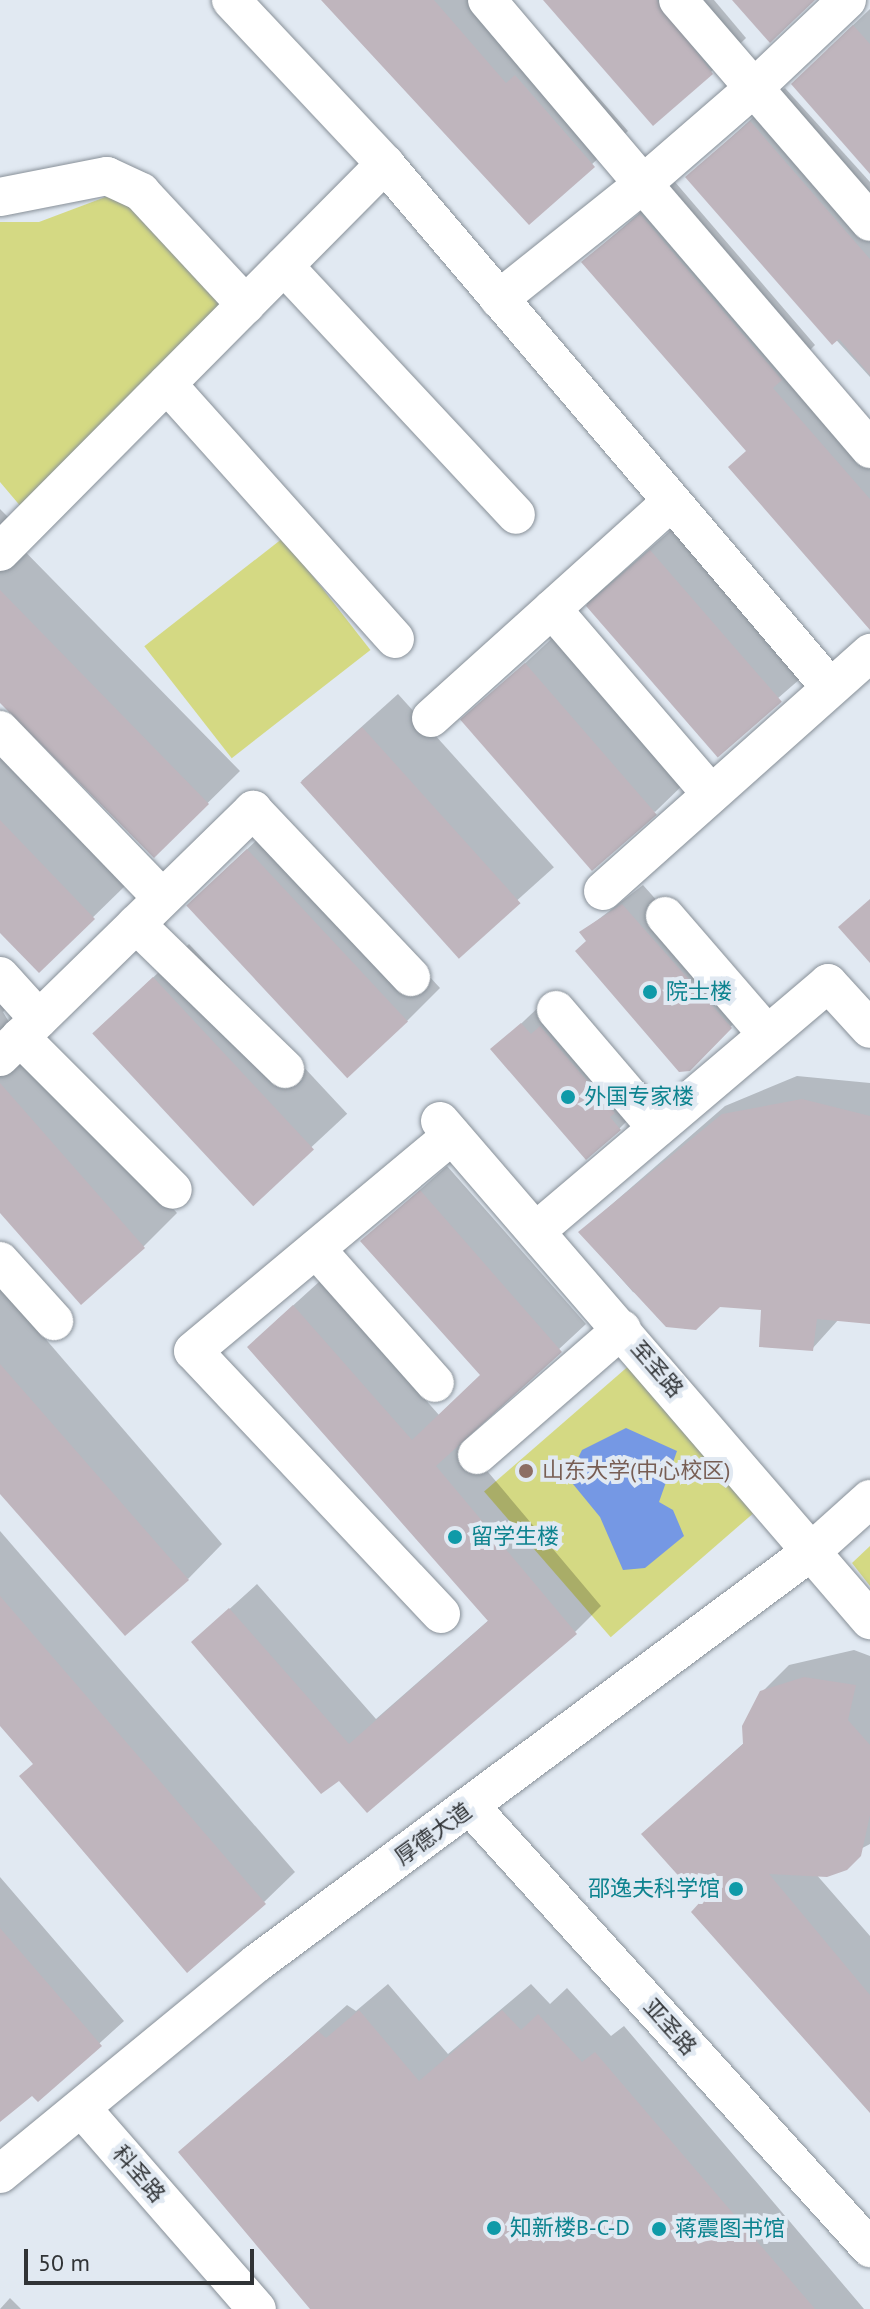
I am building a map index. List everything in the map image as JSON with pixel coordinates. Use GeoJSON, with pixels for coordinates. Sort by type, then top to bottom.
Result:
{"type":"FeatureCollection","features":[{"type":"Feature","properties":{"kind":"street"},"geometry":{"type":"LineString","coordinates":[[231,0],[385,164],[830,687]]}},
{"type":"Feature","properties":{"kind":"street"},"geometry":{"type":"LineString","coordinates":[[487,0],[870,449]]}},
{"type":"Feature","properties":{"kind":"street"},"geometry":{"type":"LineString","coordinates":[[678,0],[870,222]]}},
{"type":"Feature","properties":{"kind":"street"},"geometry":{"type":"LineString","coordinates":[[499,299],[643,184],[754,88],[847,0]]}},
{"type":"Feature","properties":{"kind":"street"},"geometry":{"type":"LineString","coordinates":[[0,552],[385,164]]}},
{"type":"Feature","properties":{"kind":"street"},"geometry":{"type":"LineString","coordinates":[[0,197],[107,176],[141,192],[246,305]]}},
{"type":"Feature","properties":{"kind":"street"},"geometry":{"type":"LineString","coordinates":[[284,266],[516,515]]}},
{"type":"Feature","properties":{"kind":"street"},"geometry":{"type":"LineString","coordinates":[[167,384],[395,639]]}},
{"type":"Feature","properties":{"kind":"street"},"geometry":{"type":"LineString","coordinates":[[431,718],[672,501]]}},
{"type":"Feature","properties":{"kind":"street"},"geometry":{"type":"LineString","coordinates":[[552,609],[711,794]]}},
{"type":"Feature","properties":{"kind":"street"},"geometry":{"type":"LineString","coordinates":[[603,891],[870,653]]}},
{"type":"Feature","properties":{"kind":"street"},"geometry":{"type":"LineString","coordinates":[[0,730],[149,911],[285,1069]]}},
{"type":"Feature","properties":{"kind":"street"},"geometry":{"type":"LineString","coordinates":[[20,1038],[253,810],[411,977]]}},
{"type":"Feature","properties":{"kind":"street"},"geometry":{"type":"LineString","coordinates":[[665,916],[767,1034]]}},
{"type":"Feature","properties":{"kind":"street"},"geometry":{"type":"LineString","coordinates":[[0,976],[20,1038],[173,1190]]}},
{"type":"Feature","properties":{"kind":"street"},"geometry":{"type":"LineString","coordinates":[[536,1231],[828,983],[870,1029]]}},
{"type":"Feature","properties":{"kind":"street"},"geometry":{"type":"LineString","coordinates":[[556,1010],[656,1127]]}},
{"type":"Feature","properties":{"kind":"street","name":"至圣路"},"geometry":{"type":"LineString","coordinates":[[316,1249],[446,1128],[870,1620]]}},
{"type":"Feature","properties":{"kind":"street"},"geometry":{"type":"LineString","coordinates":[[435,1383],[316,1249],[193,1351],[441,1614]]}},
{"type":"Feature","properties":{"kind":"street"},"geometry":{"type":"LineString","coordinates":[[0,1261],[54,1321]]}},
{"type":"Feature","properties":{"kind":"street"},"geometry":{"type":"LineString","coordinates":[[477,1455],[622,1329]]}},
{"type":"Feature","properties":{"kind":"street","name":"厚德大道"},"geometry":{"type":"LineString","coordinates":[[0,2174],[84,2111],[257,1963],[812,1551],[870,1499]]}},
{"type":"Feature","properties":{"kind":"street","name":"亚圣路"},"geometry":{"type":"LineString","coordinates":[[471,1807],[870,2248]]}},
{"type":"Feature","properties":{"kind":"street","name":"科圣路"},"geometry":{"type":"LineString","coordinates":[[84,2111],[257,2309]]}},
{"type":"Feature","properties":{"kind":"green space"},"geometry":{"type":"Polygon","coordinates":[[[124,190],[226,310],[22,508],[0,482],[0,222],[39,222],[124,190]]]}},
{"type":"Feature","properties":{"kind":"green space"},"geometry":{"type":"Polygon","coordinates":[[[283,538],[370,650],[232,758],[144,646],[283,538]]]}},
{"type":"Feature","properties":{"kind":"green space"},"geometry":{"type":"Polygon","coordinates":[[[632,1363],[759,1509],[611,1637],[484,1492],[632,1363]]]}},
{"type":"Feature","properties":{"kind":"green space"},"geometry":{"type":"Polygon","coordinates":[[[870,1546],[870,1586],[852,1563],[870,1546]]]}},
{"type":"Feature","properties":{"kind":"water"},"geometry":{"type":"Polygon","coordinates":[[[626,1428],[677,1451],[659,1502],[673,1510],[684,1536],[645,1568],[623,1570],[600,1517],[568,1478],[582,1450],[626,1428]]]}},
{"type":"Feature","properties":{"kind":"building"},"geometry":{"type":"Polygon","coordinates":[[[321,0],[434,0],[506,83],[515,75],[595,167],[529,225],[321,0]]]}},
{"type":"Feature","properties":{"kind":"building"},"geometry":{"type":"Polygon","coordinates":[[[543,0],[657,0],[713,74],[653,126],[543,0]]]}},
{"type":"Feature","properties":{"kind":"building"},"geometry":{"type":"Polygon","coordinates":[[[732,0],[815,0],[770,43],[732,0]]]}},
{"type":"Feature","properties":{"kind":"building"},"geometry":{"type":"Polygon","coordinates":[[[853,25],[870,44],[870,174],[791,84],[853,25]]]}},
{"type":"Feature","properties":{"kind":"building"},"geometry":{"type":"Polygon","coordinates":[[[750,121],[870,259],[870,375],[839,339],[832,345],[685,177],[750,121]]]}},
{"type":"Feature","properties":{"kind":"building"},"geometry":{"type":"Polygon","coordinates":[[[640,214],[782,380],[773,388],[870,499],[870,630],[728,467],[746,451],[581,262],[640,214]]]}},
{"type":"Feature","properties":{"kind":"building"},"geometry":{"type":"Polygon","coordinates":[[[650,550],[782,702],[718,757],[586,606],[650,550]]]}},
{"type":"Feature","properties":{"kind":"building"},"geometry":{"type":"Polygon","coordinates":[[[0,590],[209,804],[154,858],[0,703],[0,590]]]}},
{"type":"Feature","properties":{"kind":"building"},"geometry":{"type":"Polygon","coordinates":[[[525,663],[657,815],[592,871],[460,719],[525,663]]]}},
{"type":"Feature","properties":{"kind":"building"},"geometry":{"type":"Polygon","coordinates":[[[362,727],[521,903],[459,959],[300,783],[362,727]]]}},
{"type":"Feature","properties":{"kind":"building"},"geometry":{"type":"Polygon","coordinates":[[[0,820],[95,919],[39,973],[0,933],[0,820]]]}},
{"type":"Feature","properties":{"kind":"building"},"geometry":{"type":"Polygon","coordinates":[[[247,849],[408,1022],[347,1078],[186,906],[247,849]]]}},
{"type":"Feature","properties":{"kind":"building"},"geometry":{"type":"Polygon","coordinates":[[[870,899],[870,963],[838,927],[870,899]]]}},
{"type":"Feature","properties":{"kind":"building","name":"院士楼"},"geometry":{"type":"Polygon","coordinates":[[[622,904],[732,1028],[690,1071],[679,1072],[575,951],[586,941],[579,932],[622,904]]]}},
{"type":"Feature","properties":{"kind":"building"},"geometry":{"type":"Polygon","coordinates":[[[153,977],[314,1150],[253,1206],[92,1034],[153,977]]]}},
{"type":"Feature","properties":{"kind":"building","name":"外国专家楼"},"geometry":{"type":"Polygon","coordinates":[[[521,1023],[531,1034],[540,1026],[615,1113],[610,1117],[621,1130],[586,1160],[490,1049],[521,1023]]]}},
{"type":"Feature","properties":{"kind":"building"},"geometry":{"type":"Polygon","coordinates":[[[0,1083],[145,1248],[81,1305],[0,1213],[0,1083]]]}},
{"type":"Feature","properties":{"kind":"building"},"geometry":{"type":"Polygon","coordinates":[[[802,1099],[870,1116],[870,1324],[817,1319],[813,1351],[759,1347],[761,1310],[720,1307],[696,1330],[666,1327],[578,1232],[722,1114],[802,1099]]]}},
{"type":"Feature","properties":{"kind":"building","name":"留学生楼"},"geometry":{"type":"Polygon","coordinates":[[[420,1190],[562,1352],[436,1466],[577,1634],[367,1813],[339,1781],[321,1794],[191,1642],[229,1608],[349,1744],[488,1621],[247,1347],[293,1305],[412,1440],[480,1375],[360,1241],[420,1190]]]}},
{"type":"Feature","properties":{"kind":"building"},"geometry":{"type":"Polygon","coordinates":[[[0,1364],[189,1580],[125,1636],[0,1494],[0,1364]]]}},
{"type":"Feature","properties":{"kind":"building"},"geometry":{"type":"Polygon","coordinates":[[[0,1596],[266,1904],[187,1973],[19,1776],[33,1764],[0,1726],[0,1596]]]}},
{"type":"Feature","properties":{"kind":"building","name":"邵逸夫科学馆"},"geometry":{"type":"Polygon","coordinates":[[[804,1677],[856,1685],[848,1720],[870,1745],[870,1815],[861,1856],[847,1870],[827,1877],[769,1874],[870,1995],[870,2113],[691,1912],[701,1901],[641,1834],[743,1744],[742,1726],[760,1691],[804,1677]]]}},
{"type":"Feature","properties":{"kind":"building"},"geometry":{"type":"Polygon","coordinates":[[[0,1928],[102,2046],[38,2102],[32,2096],[0,2122],[0,1928]]]}},
{"type":"Feature","properties":{"kind":"building","name":"知新楼B-C-D"},"geometry":{"type":"Polygon","coordinates":[[[359,2010],[419,2081],[502,2010],[521,2030],[538,2014],[582,2062],[595,2052],[815,2309],[310,2309],[178,2152],[318,2031],[326,2038],[359,2010]]]}},
{"type":"Feature","properties":{"kind":"place","name":"院士楼"},"geometry":{"type":"Point","coordinates":[650,992]}},
{"type":"Feature","properties":{"kind":"place","name":"外国专家楼"},"geometry":{"type":"Point","coordinates":[568,1097]}},
{"type":"Feature","properties":{"kind":"place","name":"山东大学(中心校区)"},"geometry":{"type":"Point","coordinates":[526,1471]}},
{"type":"Feature","properties":{"kind":"place","name":"留学生楼"},"geometry":{"type":"Point","coordinates":[455,1537]}},
{"type":"Feature","properties":{"kind":"place","name":"邵逸夫科学馆"},"geometry":{"type":"Point","coordinates":[736,1889]}},
{"type":"Feature","properties":{"kind":"place","name":"知新楼B-C-D"},"geometry":{"type":"Point","coordinates":[494,2228]}},
{"type":"Feature","properties":{"kind":"place","name":"蒋震图书馆"},"geometry":{"type":"Point","coordinates":[659,2229]}}]}
